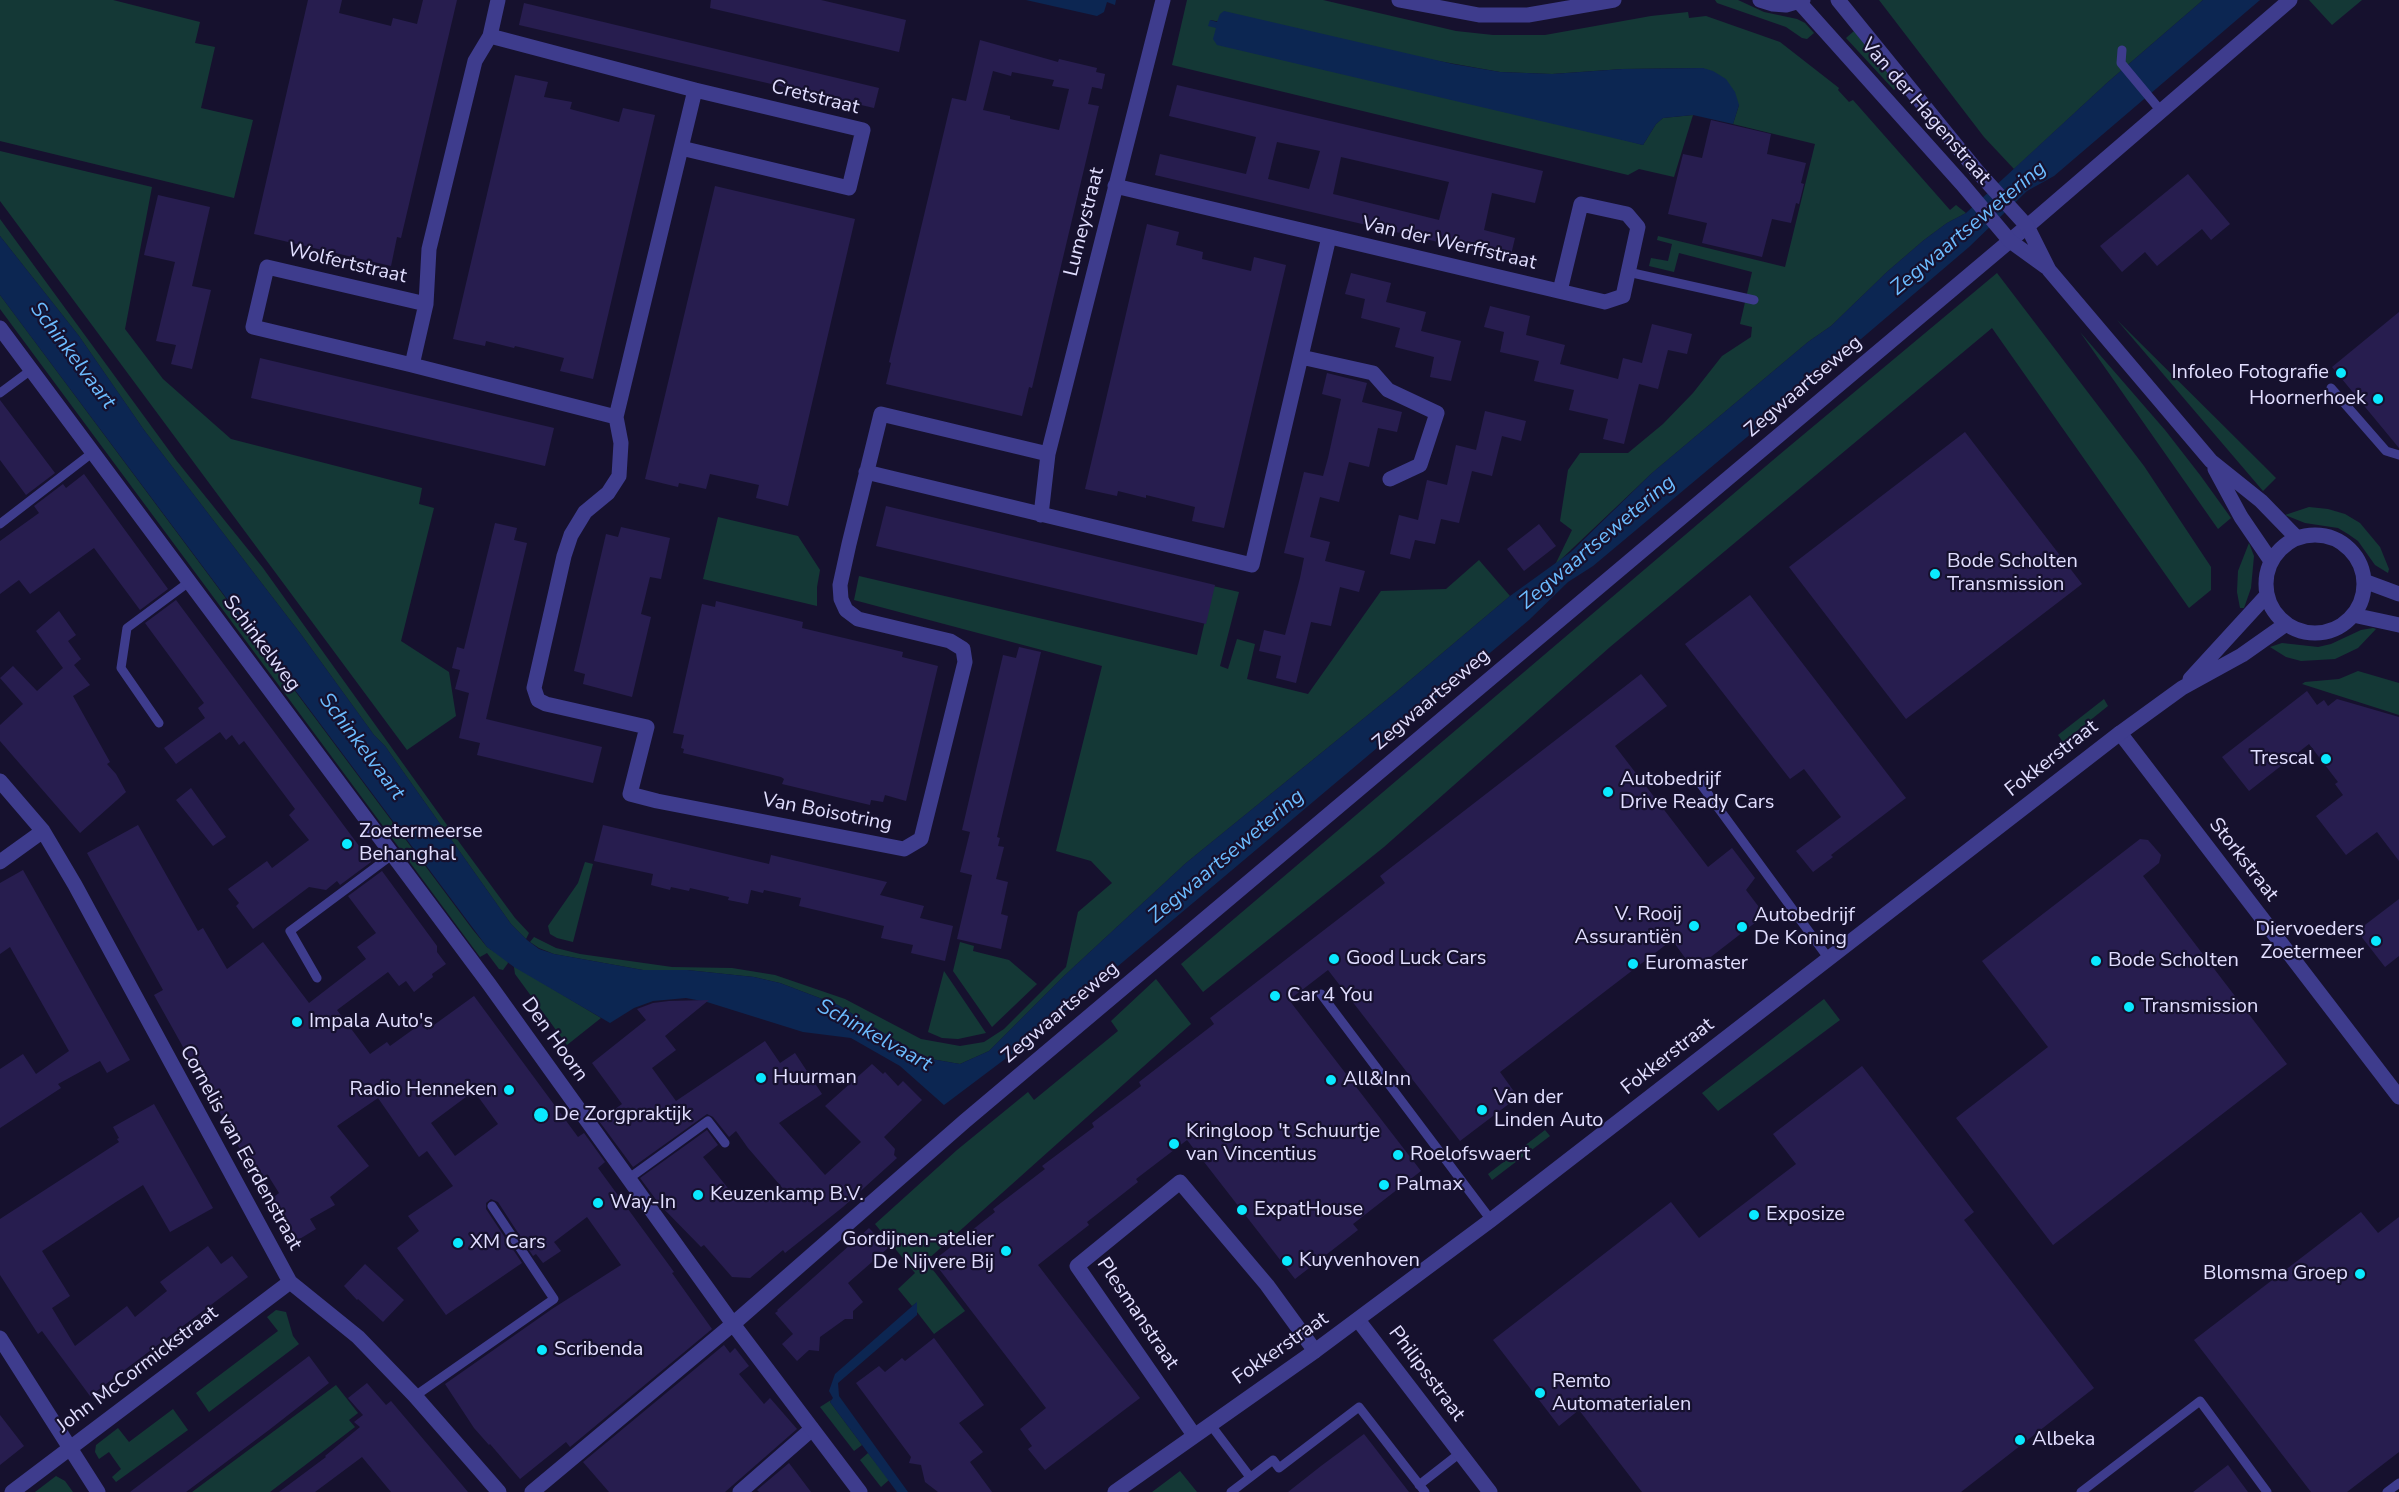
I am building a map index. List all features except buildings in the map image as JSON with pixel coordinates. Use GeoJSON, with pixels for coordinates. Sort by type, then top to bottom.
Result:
{"type":"FeatureCollection","features":[{"type":"Feature","properties":{"kind":"street","name":"Wolfertstraat"},"geometry":{"type":"LineString","coordinates":[[412,365],[426,304],[429,249],[475,61],[490,36],[498,0]]}},
{"type":"Feature","properties":{"kind":"street","name":"Lumeystraat"},"geometry":{"type":"LineString","coordinates":[[1041,515],[1048,454],[1163,0]]}},
{"type":"Feature","properties":{"kind":"street"},"geometry":{"type":"LineString","coordinates":[[1399,0],[1479,15],[1528,15],[1614,0]]}},
{"type":"Feature","properties":{"kind":"street"},"geometry":{"type":"LineString","coordinates":[[1760,0],[1780,5],[1801,1]]}},
{"type":"Feature","properties":{"kind":"street","name":"Van der Hagenstraat"},"geometry":{"type":"LineString","coordinates":[[1838,0],[1977,171],[2022,220],[2049,270],[2211,461],[2261,501],[2297,538]]}},
{"type":"Feature","properties":{"kind":"street","name":"Zegwaartseweg"},"geometry":{"type":"LineString","coordinates":[[532,1492],[733,1324],[974,1114],[2022,220],[2161,111],[2290,0]]}},
{"type":"Feature","properties":{"kind":"street","name":"Van der Hagenstraat"},"geometry":{"type":"LineString","coordinates":[[1801,1],[2005,236],[2049,270]]}},
{"type":"Feature","properties":{"kind":"street"},"geometry":{"type":"LineString","coordinates":[[490,36],[695,90],[616,417]]}},
{"type":"Feature","properties":{"kind":"street","name":"Cretstraat"},"geometry":{"type":"LineString","coordinates":[[681,148],[849,188],[852,177],[863,130],[695,90]]}},
{"type":"Feature","properties":{"kind":"street","name":"Van der Werffstraat"},"geometry":{"type":"LineString","coordinates":[[1116,186],[1605,302],[1623,296],[1638,227],[1627,214],[1581,204],[1560,291]]}},
{"type":"Feature","properties":{"kind":"street"},"geometry":{"type":"LineString","coordinates":[[866,472],[1252,565],[1329,237]]}},
{"type":"Feature","properties":{"kind":"street","name":"Wolfertstraat"},"geometry":{"type":"LineString","coordinates":[[426,304],[267,267],[253,327],[616,417]]}},
{"type":"Feature","properties":{"kind":"street","name":"Schinkelweg"},"geometry":{"type":"LineString","coordinates":[[0,328],[489,984]]}},
{"type":"Feature","properties":{"kind":"street"},"geometry":{"type":"LineString","coordinates":[[1300,357],[1373,373],[1388,390],[1437,413],[1420,465],[1390,479]]}},
{"type":"Feature","properties":{"kind":"street","name":"Van Boisotring"},"geometry":{"type":"LineString","coordinates":[[616,417],[621,442],[619,476],[608,493],[585,512],[571,535],[564,556],[534,688],[538,700],[646,728],[630,794],[904,849],[921,839],[965,662],[963,649],[950,640],[858,619],[846,610],[841,599],[840,585],[881,414],[1048,454]]}},
{"type":"Feature","properties":{"kind":"street","name":"Van der Hagenstraat"},"geometry":{"type":"LineString","coordinates":[[2211,461],[2241,517],[2271,561]]}},
{"type":"Feature","properties":{"kind":"street"},"geometry":{"type":"LineString","coordinates":[[2315,535],[2333,538],[2348,548],[2359,563],[2364,581],[2362,599],[2353,615],[2339,627],[2321,633],[2303,632],[2286,624],[2274,611],[2266,595],[2266,578],[2271,561],[2282,547],[2297,538],[2315,535]]}},
{"type":"Feature","properties":{"kind":"street"},"geometry":{"type":"LineString","coordinates":[[2364,581],[2399,594]]}},
{"type":"Feature","properties":{"kind":"street","name":"Fokkerstraat"},"geometry":{"type":"LineString","coordinates":[[2182,688],[2266,595]]}},
{"type":"Feature","properties":{"kind":"street"},"geometry":{"type":"LineString","coordinates":[[2353,615],[2399,625]]}},
{"type":"Feature","properties":{"kind":"street","name":"Fokkerstraat"},"geometry":{"type":"LineString","coordinates":[[1115,1492],[1358,1320],[1491,1220],[2182,688],[2242,655],[2286,624]]}},
{"type":"Feature","properties":{"kind":"street","name":"Storkstraat"},"geometry":{"type":"LineString","coordinates":[[2120,734],[2399,1097]]}},
{"type":"Feature","properties":{"kind":"street","name":"Cornelis van Eerdenstraat"},"geometry":{"type":"LineString","coordinates":[[0,781],[43,831],[75,885],[290,1282],[358,1337],[415,1396],[499,1492]]}},
{"type":"Feature","properties":{"kind":"street"},"geometry":{"type":"LineString","coordinates":[[0,862],[43,831]]}},
{"type":"Feature","properties":{"kind":"street","name":"Den Hoorn"},"geometry":{"type":"LineString","coordinates":[[489,984],[733,1324],[860,1492]]}},
{"type":"Feature","properties":{"kind":"street","name":"Plesmanstraat"},"geometry":{"type":"LineString","coordinates":[[1194,1436],[1077,1266],[1180,1182],[1266,1286],[1315,1351]]}},
{"type":"Feature","properties":{"kind":"street","name":"John McCormickstraat"},"geometry":{"type":"LineString","coordinates":[[12,1492],[290,1282]]}},
{"type":"Feature","properties":{"kind":"street","name":"Philipsstraat"},"geometry":{"type":"LineString","coordinates":[[1358,1320],[1490,1492]]}},
{"type":"Feature","properties":{"kind":"street"},"geometry":{"type":"LineString","coordinates":[[0,1338],[98,1492]]}},
{"type":"Feature","properties":{"kind":"street"},"geometry":{"type":"LineString","coordinates":[[740,1492],[812,1429]]}},
{"type":"Feature","properties":{"kind":"lane"},"geometry":{"type":"LineString","coordinates":[[2122,50],[2121,63],[2151,96],[2161,111]]}},
{"type":"Feature","properties":{"kind":"lane"},"geometry":{"type":"LineString","coordinates":[[1628,272],[1754,300]]}},
{"type":"Feature","properties":{"kind":"lane"},"geometry":{"type":"LineString","coordinates":[[0,393],[31,370]]}},
{"type":"Feature","properties":{"kind":"lane"},"geometry":{"type":"LineString","coordinates":[[2331,388],[2386,451],[2399,455]]}},
{"type":"Feature","properties":{"kind":"lane"},"geometry":{"type":"LineString","coordinates":[[0,524],[92,453]]}},
{"type":"Feature","properties":{"kind":"lane"},"geometry":{"type":"LineString","coordinates":[[159,723],[121,668],[127,628],[189,582]]}},
{"type":"Feature","properties":{"kind":"lane"},"geometry":{"type":"LineString","coordinates":[[1700,783],[1829,959]]}},
{"type":"Feature","properties":{"kind":"lane"},"geometry":{"type":"LineString","coordinates":[[317,978],[290,931],[392,855]]}},
{"type":"Feature","properties":{"kind":"lane"},"geometry":{"type":"LineString","coordinates":[[1321,994],[1491,1220]]}},
{"type":"Feature","properties":{"kind":"lane"},"geometry":{"type":"LineString","coordinates":[[628,1179],[708,1121],[725,1143]]}},
{"type":"Feature","properties":{"kind":"lane"},"geometry":{"type":"LineString","coordinates":[[415,1396],[554,1299],[492,1206]]}},
{"type":"Feature","properties":{"kind":"lane"},"geometry":{"type":"LineString","coordinates":[[2081,1492],[2200,1401],[2267,1492]]}},
{"type":"Feature","properties":{"kind":"lane","name":"Philipsstraat"},"geometry":{"type":"LineString","coordinates":[[1231,1492],[1273,1460],[1279,1468],[1359,1407],[1422,1489],[1460,1453]]}},
{"type":"Feature","properties":{"kind":"lane"},"geometry":{"type":"LineString","coordinates":[[1210,1424],[1250,1477]]}},
{"type":"Feature","properties":{"kind":"lane"},"geometry":{"type":"LineString","coordinates":[[2387,1492],[2399,1483]]}},
{"type":"Feature","properties":{"kind":"green space"},"geometry":{"type":"Polygon","coordinates":[[[0,0],[113,0],[200,22],[195,43],[215,47],[201,108],[253,120],[234,198],[0,141],[0,0]]]}},
{"type":"Feature","properties":{"kind":"green space"},"geometry":{"type":"Polygon","coordinates":[[[1187,0],[1323,0],[1456,31],[1493,35],[1545,35],[1651,16],[1688,12],[1689,18],[1706,16],[1780,42],[1839,88],[1838,90],[1849,102],[1853,100],[1950,210],[1956,205],[1966,213],[1947,223],[1924,240],[1831,326],[1808,342],[1652,473],[1555,565],[1572,530],[1560,521],[1568,470],[1580,453],[1628,453],[1663,424],[1693,393],[1722,356],[1751,337],[1752,327],[1740,324],[1752,272],[1679,253],[1674,272],[1649,266],[1651,258],[1668,261],[1672,244],[1657,240],[1658,236],[1785,267],[1815,144],[1733,124],[1739,105],[1703,68],[1623,69],[1552,74],[1500,72],[1210,20],[1216,28],[1643,145],[1656,124],[1663,118],[1693,115],[1674,177],[1639,169],[1628,175],[1172,65],[1187,0]]]}},
{"type":"Feature","properties":{"kind":"green space"},"geometry":{"type":"Polygon","coordinates":[[[1715,0],[1738,0],[1764,12],[1797,19],[1805,23],[1814,33],[1807,39],[1802,38],[1786,27],[1717,3],[1715,0]]]}},
{"type":"Feature","properties":{"kind":"green space"},"geometry":{"type":"Polygon","coordinates":[[[1879,0],[2203,0],[2108,82],[2014,169],[1984,137],[1879,0]]]}},
{"type":"Feature","properties":{"kind":"green space"},"geometry":{"type":"Polygon","coordinates":[[[2309,0],[2362,0],[2332,25],[2309,0]]]}},
{"type":"Feature","properties":{"kind":"green space"},"geometry":{"type":"Polygon","coordinates":[[[1854,31],[1898,86],[1894,90],[1846,38],[1854,31]]]}},
{"type":"Feature","properties":{"kind":"green space"},"geometry":{"type":"Polygon","coordinates":[[[0,151],[152,187],[125,329],[163,379],[231,439],[422,488],[419,504],[434,508],[401,641],[449,672],[456,716],[407,750],[0,201],[0,151]]]}},
{"type":"Feature","properties":{"kind":"green space"},"geometry":{"type":"Polygon","coordinates":[[[0,219],[176,460],[263,568],[462,846],[515,918],[529,933],[526,939],[511,924],[385,746],[374,735],[300,633],[144,430],[79,336],[0,236],[0,219]]]}},
{"type":"Feature","properties":{"kind":"green space"},"geometry":{"type":"Polygon","coordinates":[[[1997,273],[2144,466],[2211,567],[2211,590],[2189,608],[1992,328],[1610,647],[1384,847],[1203,992],[1181,964],[1779,455],[1997,273]]]}},
{"type":"Feature","properties":{"kind":"green space"},"geometry":{"type":"Polygon","coordinates":[[[0,295],[473,930],[487,947],[507,960],[508,963],[503,970],[499,969],[487,953],[480,957],[0,309],[0,295]]]}},
{"type":"Feature","properties":{"kind":"green space"},"geometry":{"type":"Polygon","coordinates":[[[2117,320],[2276,478],[2263,491],[2117,320]]]}},
{"type":"Feature","properties":{"kind":"green space"},"geometry":{"type":"Polygon","coordinates":[[[2080,332],[2165,430],[2231,518],[2218,529],[2080,332]]]}},
{"type":"Feature","properties":{"kind":"green space"},"geometry":{"type":"Polygon","coordinates":[[[2309,507],[2345,514],[2360,523],[2380,547],[2389,569],[2388,573],[2375,565],[2358,541],[2338,528],[2305,523],[2285,515],[2309,507]]]}},
{"type":"Feature","properties":{"kind":"green space"},"geometry":{"type":"Polygon","coordinates":[[[718,517],[798,536],[820,570],[817,606],[703,579],[718,517]]]}},
{"type":"Feature","properties":{"kind":"green space"},"geometry":{"type":"Polygon","coordinates":[[[2249,543],[2254,556],[2251,588],[2244,608],[2240,608],[2237,592],[2238,571],[2249,543]]]}},
{"type":"Feature","properties":{"kind":"green space"},"geometry":{"type":"Polygon","coordinates":[[[1479,560],[1510,596],[1186,863],[1064,976],[989,1051],[960,1064],[931,1059],[908,1048],[838,1005],[780,983],[754,977],[687,970],[643,970],[554,954],[530,942],[534,937],[556,948],[580,954],[672,967],[732,968],[775,975],[845,999],[921,1039],[960,1046],[984,1042],[1004,1029],[1066,967],[1078,912],[1112,883],[1091,861],[1056,851],[1102,666],[854,600],[859,576],[1197,655],[1213,586],[1239,592],[1220,666],[1228,669],[1237,639],[1255,644],[1247,679],[1308,694],[1381,591],[1446,589],[1479,560]]]}},
{"type":"Feature","properties":{"kind":"green space"},"geometry":{"type":"Polygon","coordinates":[[[2376,629],[2358,648],[2335,659],[2301,661],[2286,657],[2270,647],[2282,643],[2318,647],[2331,644],[2361,630],[2376,629]]]}},
{"type":"Feature","properties":{"kind":"green space"},"geometry":{"type":"Polygon","coordinates":[[[2358,671],[2399,683],[2399,715],[2302,684],[2339,679],[2358,671]]]}},
{"type":"Feature","properties":{"kind":"green space"},"geometry":{"type":"Polygon","coordinates":[[[2104,699],[2108,706],[2063,742],[2058,735],[2104,699]]]}},
{"type":"Feature","properties":{"kind":"green space"},"geometry":{"type":"Polygon","coordinates":[[[585,862],[593,864],[573,942],[557,938],[550,934],[548,926],[578,883],[585,862]]]}},
{"type":"Feature","properties":{"kind":"green space"},"geometry":{"type":"Polygon","coordinates":[[[960,942],[974,946],[973,951],[1009,960],[1037,984],[992,1027],[953,971],[960,942]]]}},
{"type":"Feature","properties":{"kind":"green space"},"geometry":{"type":"Polygon","coordinates":[[[514,967],[601,1018],[567,1045],[515,974],[514,967]]]}},
{"type":"Feature","properties":{"kind":"green space"},"geometry":{"type":"Polygon","coordinates":[[[944,971],[986,1033],[958,1039],[942,1038],[928,1032],[944,971]]]}},
{"type":"Feature","properties":{"kind":"green space"},"geometry":{"type":"Polygon","coordinates":[[[1156,979],[1191,1024],[926,1261],[965,1311],[934,1334],[917,1312],[916,1303],[912,1306],[898,1289],[915,1273],[875,1224],[957,1150],[1028,1092],[1034,1100],[1118,1031],[1111,1021],[1156,979]]]}},
{"type":"Feature","properties":{"kind":"green space"},"geometry":{"type":"Polygon","coordinates":[[[1824,999],[1840,1020],[1718,1111],[1702,1093],[1824,999]]]}},
{"type":"Feature","properties":{"kind":"green space"},"geometry":{"type":"Polygon","coordinates":[[[1545,1130],[1550,1136],[1492,1180],[1488,1174],[1545,1130]]]}},
{"type":"Feature","properties":{"kind":"green space"},"geometry":{"type":"Polygon","coordinates":[[[276,1310],[286,1312],[293,1336],[299,1344],[209,1412],[196,1393],[278,1331],[267,1317],[276,1310]]]}},
{"type":"Feature","properties":{"kind":"green space"},"geometry":{"type":"Polygon","coordinates":[[[336,1385],[358,1413],[349,1420],[355,1427],[270,1492],[192,1492],[336,1385]]]}},
{"type":"Feature","properties":{"kind":"green space"},"geometry":{"type":"Polygon","coordinates":[[[831,1400],[830,1402],[862,1445],[854,1451],[820,1407],[831,1400]]]}},
{"type":"Feature","properties":{"kind":"green space"},"geometry":{"type":"Polygon","coordinates":[[[173,1409],[188,1430],[116,1482],[112,1477],[121,1469],[109,1452],[99,1459],[95,1452],[96,1445],[118,1428],[129,1442],[173,1409]]]}},
{"type":"Feature","properties":{"kind":"green space"},"geometry":{"type":"Polygon","coordinates":[[[868,1453],[889,1480],[881,1487],[860,1460],[868,1453]]]}},
{"type":"Feature","properties":{"kind":"green space"},"geometry":{"type":"Polygon","coordinates":[[[1180,1471],[1197,1492],[1152,1492],[1180,1471]]]}},
{"type":"Feature","properties":{"kind":"green space"},"geometry":{"type":"Polygon","coordinates":[[[56,1476],[65,1481],[73,1492],[35,1492],[56,1476]]]}},
{"type":"Feature","properties":{"kind":"water"},"geometry":{"type":"Polygon","coordinates":[[[1026,0],[1116,0],[1115,5],[1107,2],[1104,12],[1097,16],[1026,0]]]}},
{"type":"Feature","properties":{"kind":"water"},"geometry":{"type":"Polygon","coordinates":[[[2203,0],[2260,0],[2054,176],[2027,191],[1969,247],[1861,339],[1850,345],[1849,343],[1838,352],[1838,357],[1820,376],[1593,566],[1568,582],[1529,620],[1029,1041],[944,1105],[900,1066],[851,1038],[803,1032],[707,1002],[686,998],[653,1001],[634,1008],[610,1023],[514,967],[487,947],[0,295],[0,236],[79,336],[144,430],[300,633],[374,735],[385,746],[511,924],[527,940],[539,949],[554,954],[643,970],[687,970],[754,977],[780,983],[838,1005],[908,1048],[931,1059],[960,1064],[989,1051],[1064,976],[1186,863],[1510,596],[1571,552],[1652,473],[1808,342],[1831,326],[1924,240],[1947,223],[1966,213],[2108,82],[2203,0]]]}},
{"type":"Feature","properties":{"kind":"water"},"geometry":{"type":"Polygon","coordinates":[[[1224,11],[1453,64],[1500,72],[1552,74],[1623,69],[1703,68],[1726,79],[1735,92],[1739,105],[1733,124],[1693,115],[1663,118],[1656,124],[1643,145],[1217,45],[1213,39],[1216,28],[1208,26],[1210,20],[1217,22],[1224,11]]]}},
{"type":"Feature","properties":{"kind":"water"},"geometry":{"type":"Polygon","coordinates":[[[917,1302],[917,1315],[838,1383],[839,1396],[908,1492],[897,1492],[830,1402],[833,1398],[829,1391],[835,1374],[917,1302]]]}},
{"type":"Feature","properties":{"kind":"place","name":"Infoleo Fotografie"},"geometry":{"type":"Point","coordinates":[2341,373]}},
{"type":"Feature","properties":{"kind":"place","name":"Hoornerhoek"},"geometry":{"type":"Point","coordinates":[2378,399]}},
{"type":"Feature","properties":{"kind":"place","name":"Bode Scholten Transmission"},"geometry":{"type":"Point","coordinates":[1935,574]}},
{"type":"Feature","properties":{"kind":"place","name":"Trescal"},"geometry":{"type":"Point","coordinates":[2326,759]}},
{"type":"Feature","properties":{"kind":"place","name":"Autobedrijf Drive Ready Cars"},"geometry":{"type":"Point","coordinates":[1608,792]}},
{"type":"Feature","properties":{"kind":"place","name":"Zoetermeerse Behanghal"},"geometry":{"type":"Point","coordinates":[347,844]}},
{"type":"Feature","properties":{"kind":"place","name":"V. Rooij Assurantiën"},"geometry":{"type":"Point","coordinates":[1694,926]}},
{"type":"Feature","properties":{"kind":"place","name":"Autobedrijf De Koning"},"geometry":{"type":"Point","coordinates":[1742,927]}},
{"type":"Feature","properties":{"kind":"place","name":"Diervoeders Zoetermeer"},"geometry":{"type":"Point","coordinates":[2376,941]}},
{"type":"Feature","properties":{"kind":"place","name":"Good Luck Cars"},"geometry":{"type":"Point","coordinates":[1334,959]}},
{"type":"Feature","properties":{"kind":"place","name":"Bode Scholten"},"geometry":{"type":"Point","coordinates":[2096,961]}},
{"type":"Feature","properties":{"kind":"place","name":"Euromaster"},"geometry":{"type":"Point","coordinates":[1633,964]}},
{"type":"Feature","properties":{"kind":"place","name":"Car 4 You"},"geometry":{"type":"Point","coordinates":[1275,996]}},
{"type":"Feature","properties":{"kind":"place","name":"Transmission"},"geometry":{"type":"Point","coordinates":[2129,1007]}},
{"type":"Feature","properties":{"kind":"place","name":"Impala Auto's"},"geometry":{"type":"Point","coordinates":[297,1022]}},
{"type":"Feature","properties":{"kind":"place","name":"Huurman"},"geometry":{"type":"Point","coordinates":[761,1078]}},
{"type":"Feature","properties":{"kind":"place","name":"All&Inn"},"geometry":{"type":"Point","coordinates":[1331,1080]}},
{"type":"Feature","properties":{"kind":"place","name":"Radio Henneken"},"geometry":{"type":"Point","coordinates":[509,1090]}},
{"type":"Feature","properties":{"kind":"place","name":"Van der Linden Auto"},"geometry":{"type":"Point","coordinates":[1482,1110]}},
{"type":"Feature","properties":{"kind":"place","name":"De Zorgpraktijk"},"geometry":{"type":"Point","coordinates":[541,1115]}},
{"type":"Feature","properties":{"kind":"place","name":"Kringloop 't Schuurtje van Vincentius"},"geometry":{"type":"Point","coordinates":[1174,1144]}},
{"type":"Feature","properties":{"kind":"place","name":"Roelofswaert"},"geometry":{"type":"Point","coordinates":[1398,1155]}},
{"type":"Feature","properties":{"kind":"place","name":"Palmax"},"geometry":{"type":"Point","coordinates":[1384,1185]}},
{"type":"Feature","properties":{"kind":"place","name":"Keuzenkamp B.V."},"geometry":{"type":"Point","coordinates":[698,1195]}},
{"type":"Feature","properties":{"kind":"place","name":"Way-In"},"geometry":{"type":"Point","coordinates":[598,1203]}},
{"type":"Feature","properties":{"kind":"place","name":"ExpatHouse"},"geometry":{"type":"Point","coordinates":[1242,1210]}},
{"type":"Feature","properties":{"kind":"place","name":"Exposize"},"geometry":{"type":"Point","coordinates":[1754,1215]}},
{"type":"Feature","properties":{"kind":"place","name":"XM Cars"},"geometry":{"type":"Point","coordinates":[458,1243]}},
{"type":"Feature","properties":{"kind":"place","name":"Gordijnen-atelier De Nijvere Bij"},"geometry":{"type":"Point","coordinates":[1006,1251]}},
{"type":"Feature","properties":{"kind":"place","name":"Kuyvenhoven"},"geometry":{"type":"Point","coordinates":[1287,1261]}},
{"type":"Feature","properties":{"kind":"place","name":"Blomsma Groep"},"geometry":{"type":"Point","coordinates":[2360,1274]}},
{"type":"Feature","properties":{"kind":"place","name":"Scribenda"},"geometry":{"type":"Point","coordinates":[542,1350]}},
{"type":"Feature","properties":{"kind":"place","name":"Remto Automaterialen"},"geometry":{"type":"Point","coordinates":[1540,1393]}},
{"type":"Feature","properties":{"kind":"place","name":"Albeka"},"geometry":{"type":"Point","coordinates":[2020,1440]}},
{"type":"Feature","properties":{"kind":"water label","name":"Zegwaartsewetering"},"geometry":{"type":"Point","coordinates":[1969,229]}},
{"type":"Feature","properties":{"kind":"water label","name":"Schinkelvaart"},"geometry":{"type":"Point","coordinates":[72,356]}},
{"type":"Feature","properties":{"kind":"water label","name":"Zegwaartsewetering"},"geometry":{"type":"Point","coordinates":[1598,543]}},
{"type":"Feature","properties":{"kind":"water label","name":"Schinkelvaart"},"geometry":{"type":"Point","coordinates":[361,747]}},
{"type":"Feature","properties":{"kind":"water label","name":"Zegwaartsewetering"},"geometry":{"type":"Point","coordinates":[1227,857]}},
{"type":"Feature","properties":{"kind":"water label","name":"Schinkelvaart"},"geometry":{"type":"Point","coordinates":[874,1036]}}]}
